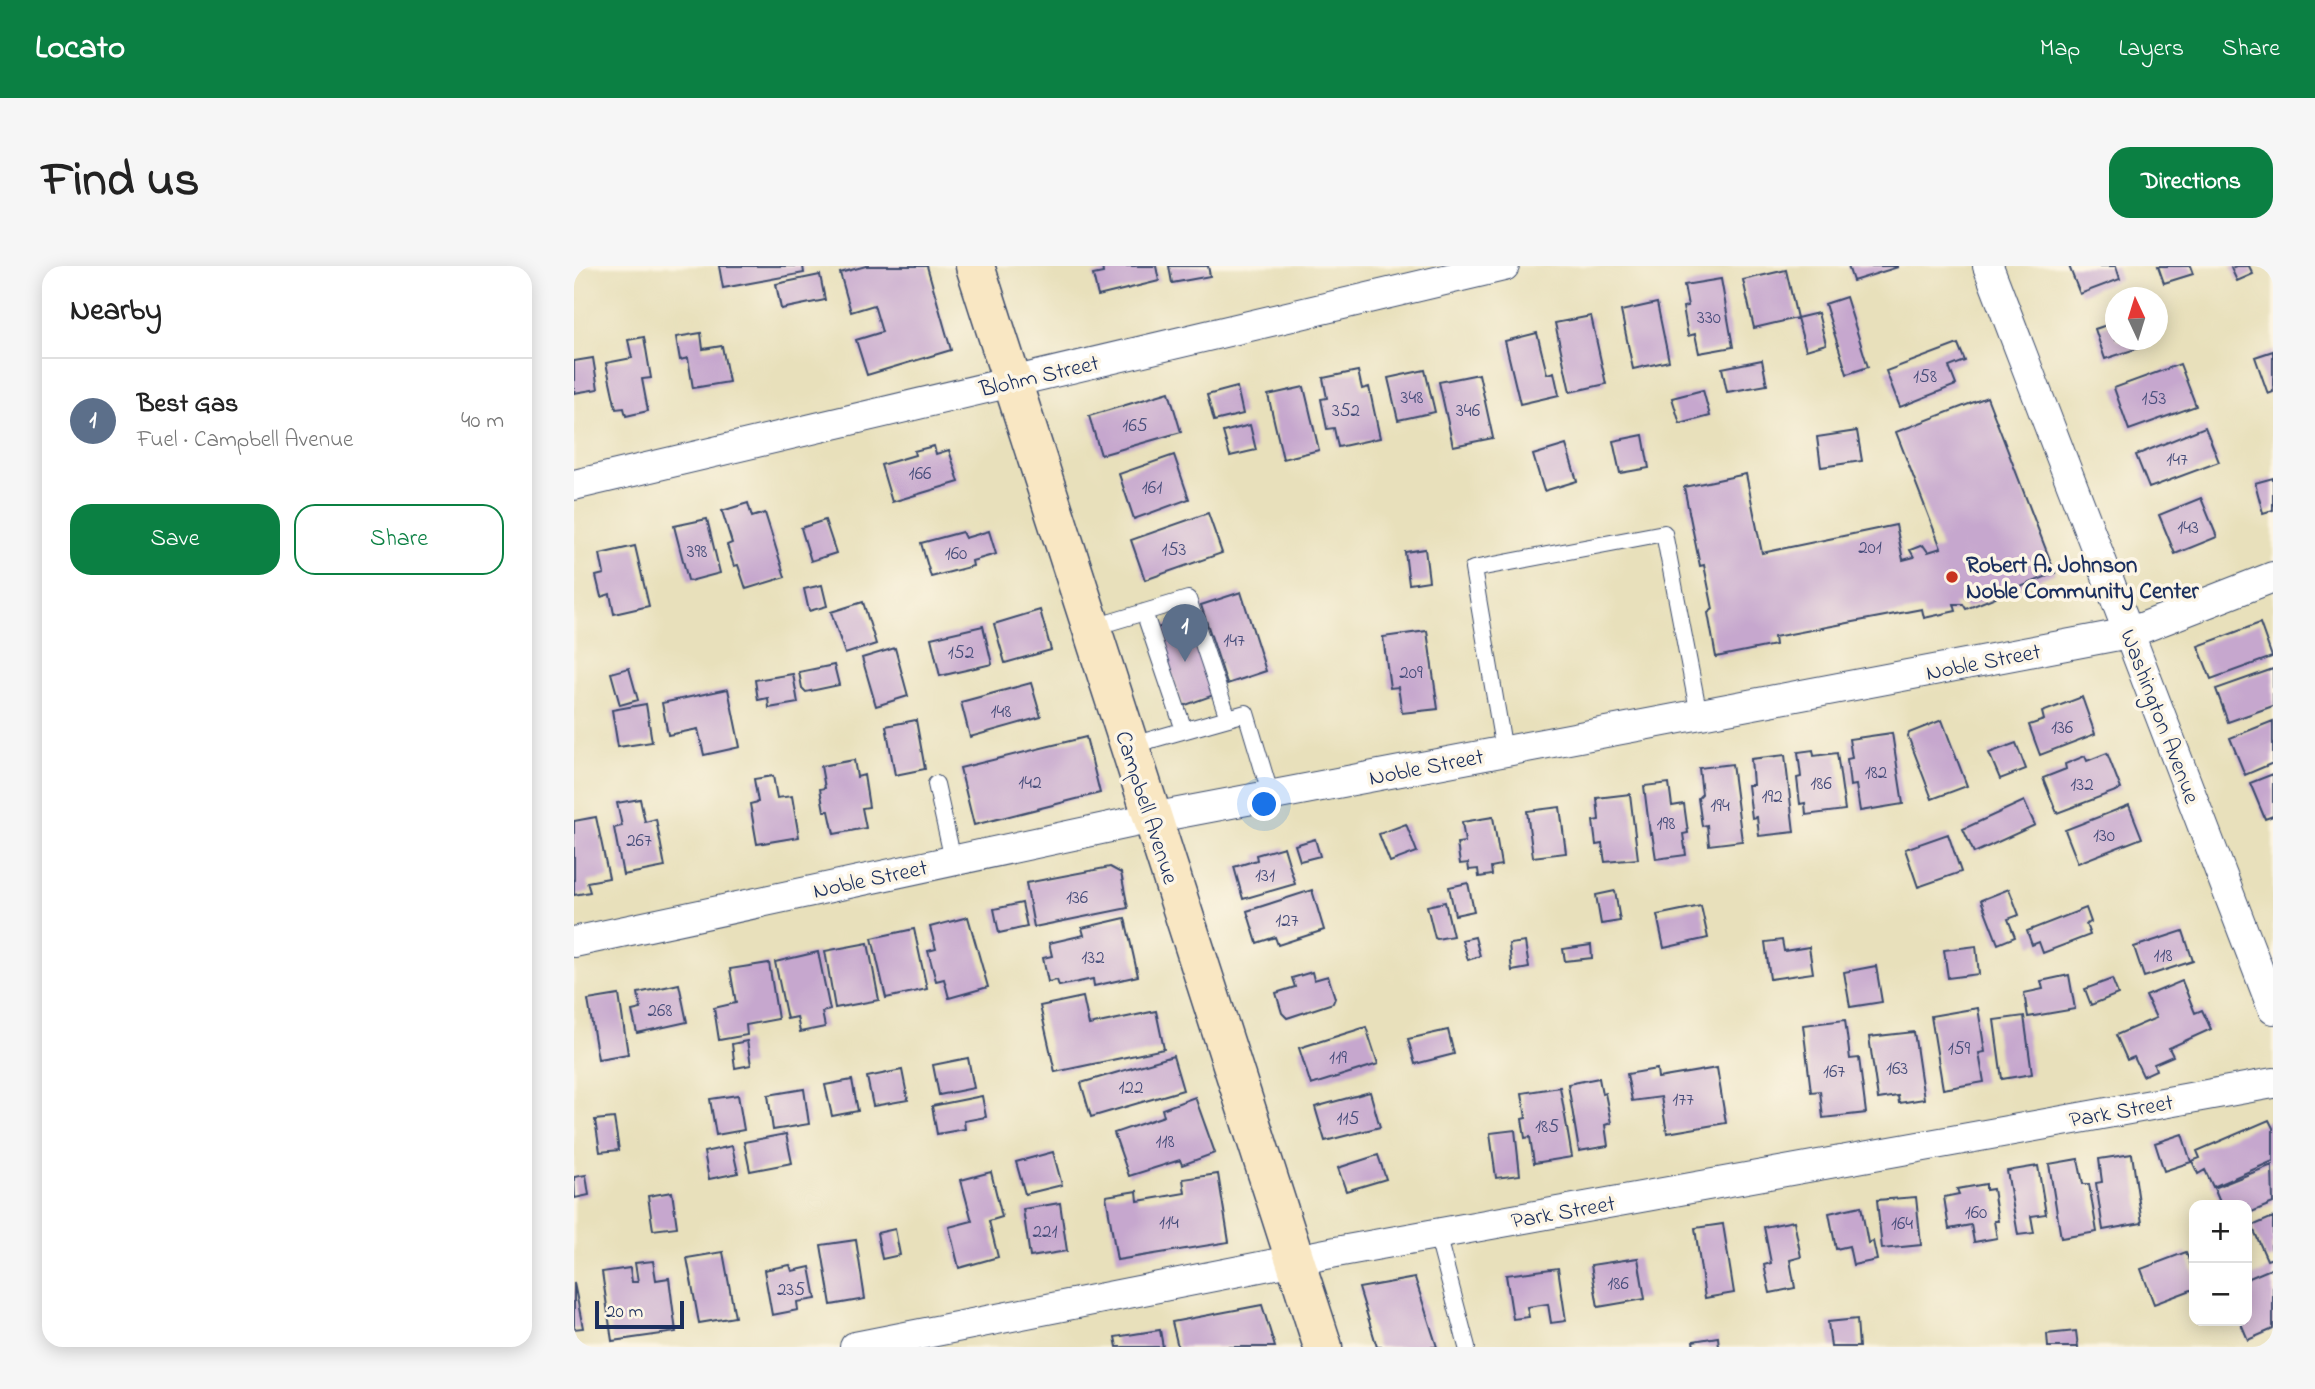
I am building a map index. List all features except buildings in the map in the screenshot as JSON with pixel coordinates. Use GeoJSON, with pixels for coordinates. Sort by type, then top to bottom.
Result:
{"type":"FeatureCollection","features":[{"type":"Feature","properties":{"kind":"main road","name":"Campbell Avenue"},"geometry":{"type":"LineString","coordinates":[[975,266],[1323,1347]]}},
{"type":"Feature","properties":{"kind":"street","name":"Blohm Street"},"geometry":{"type":"LineString","coordinates":[[574,485],[1504,266]]}},
{"type":"Feature","properties":{"kind":"street","name":"Washington Avenue"},"geometry":{"type":"LineString","coordinates":[[1988,266],[2273,1009]]}},
{"type":"Feature","properties":{"kind":"street","name":"Noble Street"},"geometry":{"type":"LineString","coordinates":[[574,942],[1152,818],[2129,633],[2273,578]]}},
{"type":"Feature","properties":{"kind":"street","name":"Park Street"},"geometry":{"type":"LineString","coordinates":[[855,1347],[1296,1260],[2273,1083]]}},
{"type":"Feature","properties":{"kind":"lane"},"geometry":{"type":"LineString","coordinates":[[1504,751],[1473,569],[1664,533],[1699,715]]}},
{"type":"Feature","properties":{"kind":"lane"},"geometry":{"type":"LineString","coordinates":[[1091,628],[1188,599],[1228,718]]}},
{"type":"Feature","properties":{"kind":"lane"},"geometry":{"type":"LineString","coordinates":[[1144,612],[1184,730]]}},
{"type":"Feature","properties":{"kind":"lane"},"geometry":{"type":"LineString","coordinates":[[1129,746],[1246,713],[1271,796]]}},
{"type":"Feature","properties":{"kind":"lane"},"geometry":{"type":"LineString","coordinates":[[936,784],[953,860]]}},
{"type":"Feature","properties":{"kind":"lane"},"geometry":{"type":"LineString","coordinates":[[1437,1234],[1467,1347]]}},
{"type":"Feature","properties":{"kind":"place","name":"Robert A. Johnson Noble Community Center"},"geometry":{"type":"Point","coordinates":[1952,577]}},
{"type":"Feature","properties":{"kind":"place","name":"Best Gas"},"geometry":{"type":"Point","coordinates":[1185,662]}}]}
